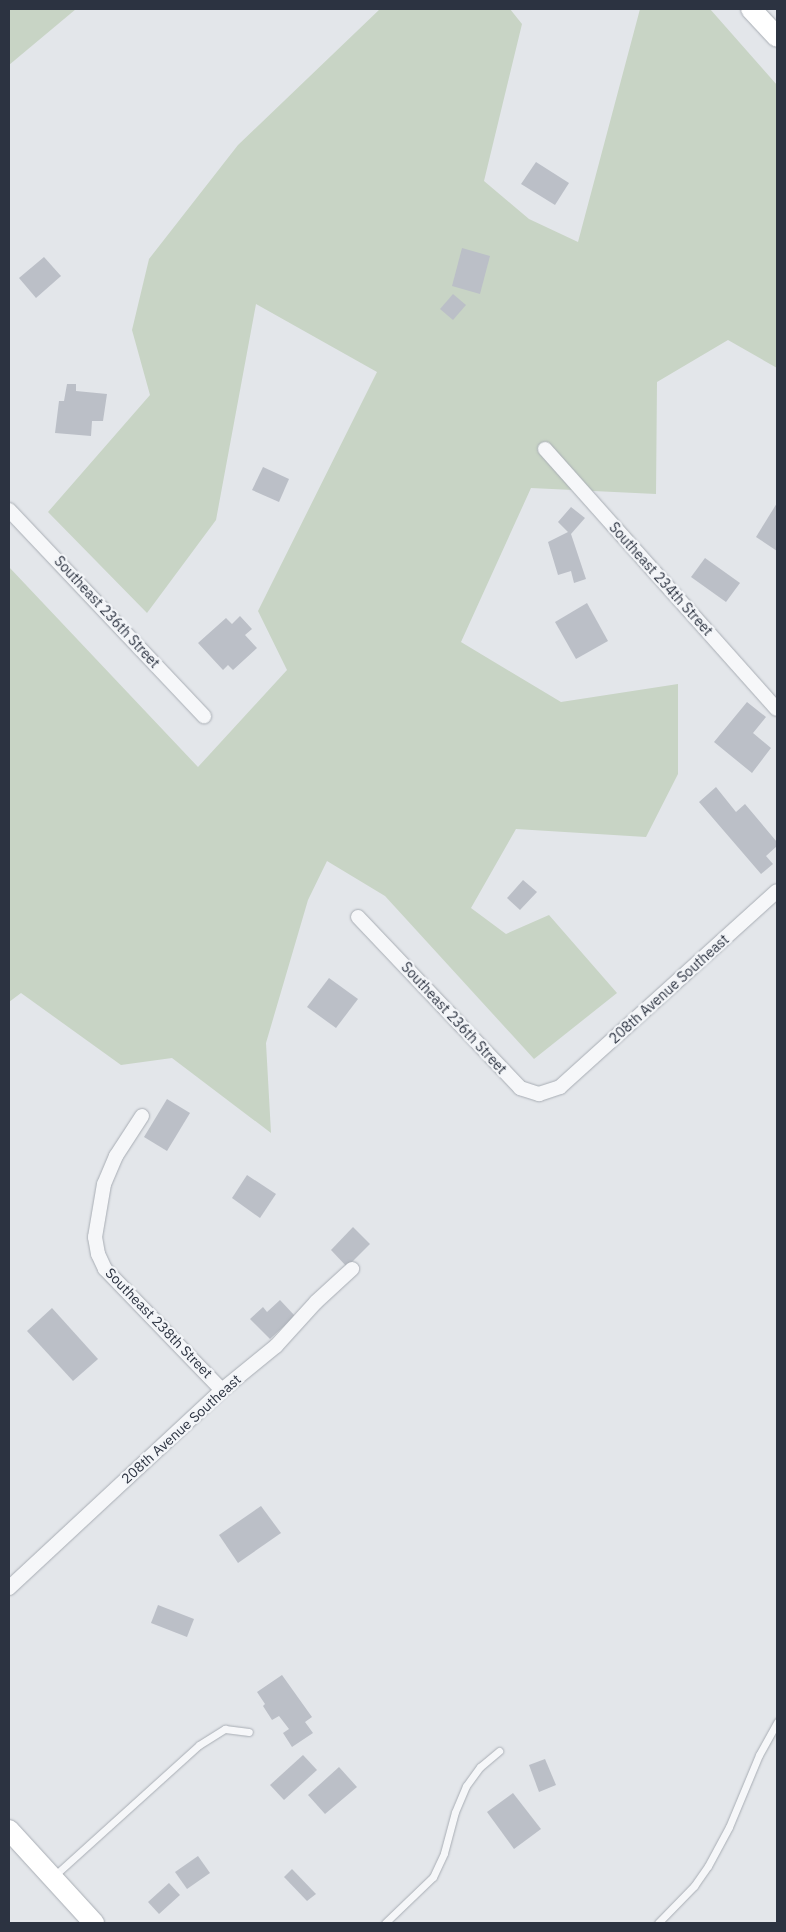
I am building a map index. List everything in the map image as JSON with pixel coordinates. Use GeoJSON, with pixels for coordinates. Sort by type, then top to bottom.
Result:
{"type":"FeatureCollection","features":[{"type":"Feature","properties":{"kind":"main road"},"geometry":{"type":"LineString","coordinates":[[751,9],[777,37]]}},
{"type":"Feature","properties":{"kind":"main road"},"geometry":{"type":"LineString","coordinates":[[9,1830],[94,1923]]}},
{"type":"Feature","properties":{"kind":"street","name":"Southeast 234th Street"},"geometry":{"type":"LineString","coordinates":[[545,449],[777,709]]}},
{"type":"Feature","properties":{"kind":"street","name":"Southeast 236th Street"},"geometry":{"type":"LineString","coordinates":[[9,510],[204,716]]}},
{"type":"Feature","properties":{"kind":"street","name":"208th Avenue Southeast"},"geometry":{"type":"LineString","coordinates":[[560,1086],[777,891]]}},
{"type":"Feature","properties":{"kind":"street","name":"Southeast 236th Street"},"geometry":{"type":"LineString","coordinates":[[358,917],[520,1088],[538,1094],[560,1086]]}},
{"type":"Feature","properties":{"kind":"street","name":"Southeast 238th Street"},"geometry":{"type":"LineString","coordinates":[[142,1116],[116,1156],[104,1184],[95,1237],[98,1254],[105,1269],[222,1390]]}},
{"type":"Feature","properties":{"kind":"street","name":"208th Avenue Southeast"},"geometry":{"type":"LineString","coordinates":[[9,1588],[222,1390],[276,1346],[316,1302],[352,1269]]}},
{"type":"Feature","properties":{"kind":"lane"},"geometry":{"type":"LineString","coordinates":[[658,1923],[694,1886],[708,1866],[729,1827],[759,1755],[777,1722]]}},
{"type":"Feature","properties":{"kind":"lane"},"geometry":{"type":"LineString","coordinates":[[53,1878],[199,1745],[225,1730],[249,1732]]}},
{"type":"Feature","properties":{"kind":"lane"},"geometry":{"type":"LineString","coordinates":[[385,1923],[433,1877],[444,1853],[455,1812],[466,1786],[480,1766],[499,1751]]}},
{"type":"Feature","properties":{"kind":"green space"},"geometry":{"type":"Polygon","coordinates":[[[9,9],[76,9],[9,65],[9,9]]]}},
{"type":"Feature","properties":{"kind":"green space"},"geometry":{"type":"Polygon","coordinates":[[[380,9],[510,9],[522,24],[484,181],[529,219],[578,242],[640,9],[710,9],[777,85],[777,368],[728,340],[657,382],[656,494],[531,488],[461,642],[561,702],[678,684],[678,774],[646,837],[516,829],[471,908],[506,934],[549,915],[617,993],[534,1059],[385,896],[327,861],[308,900],[266,1043],[271,1133],[172,1058],[121,1065],[21,993],[9,1002],[9,567],[198,767],[287,670],[258,611],[377,372],[256,304],[216,520],[147,613],[48,512],[150,395],[132,330],[149,259],[238,145],[380,9]]]}},
{"type":"Feature","properties":{"kind":"building"},"geometry":{"type":"Polygon","coordinates":[[[536,162],[569,183],[555,205],[521,184],[536,162]]]}},
{"type":"Feature","properties":{"kind":"building"},"geometry":{"type":"Polygon","coordinates":[[[462,248],[490,256],[480,294],[452,286],[462,248]]]}},
{"type":"Feature","properties":{"kind":"building"},"geometry":{"type":"Polygon","coordinates":[[[44,257],[61,276],[36,298],[19,278],[44,257]]]}},
{"type":"Feature","properties":{"kind":"building"},"geometry":{"type":"Polygon","coordinates":[[[453,294],[466,305],[453,320],[440,309],[453,294]]]}},
{"type":"Feature","properties":{"kind":"building"},"geometry":{"type":"Polygon","coordinates":[[[67,384],[76,384],[76,391],[107,394],[103,421],[92,421],[91,436],[55,433],[59,401],[64,401],[67,384]]]}},
{"type":"Feature","properties":{"kind":"building"},"geometry":{"type":"Polygon","coordinates":[[[263,467],[289,479],[279,502],[252,490],[263,467]]]}},
{"type":"Feature","properties":{"kind":"building"},"geometry":{"type":"Polygon","coordinates":[[[777,503],[777,551],[756,537],[777,503]]]}},
{"type":"Feature","properties":{"kind":"building"},"geometry":{"type":"Polygon","coordinates":[[[571,507],[585,518],[571,534],[586,579],[574,583],[571,571],[558,575],[548,542],[568,532],[558,522],[571,507]]]}},
{"type":"Feature","properties":{"kind":"building"},"geometry":{"type":"Polygon","coordinates":[[[705,558],[740,583],[726,602],[691,577],[705,558]]]}},
{"type":"Feature","properties":{"kind":"building"},"geometry":{"type":"Polygon","coordinates":[[[587,603],[608,641],[576,659],[555,622],[587,603]]]}},
{"type":"Feature","properties":{"kind":"building"},"geometry":{"type":"Polygon","coordinates":[[[240,616],[252,629],[245,635],[257,648],[233,670],[228,665],[223,670],[198,643],[226,618],[232,624],[240,616]]]}},
{"type":"Feature","properties":{"kind":"building"},"geometry":{"type":"Polygon","coordinates":[[[747,702],[766,717],[753,733],[771,748],[752,773],[714,742],[747,702]]]}},
{"type":"Feature","properties":{"kind":"building"},"geometry":{"type":"Polygon","coordinates":[[[716,787],[736,812],[745,804],[777,842],[777,846],[766,856],[773,864],[761,874],[699,802],[716,787]]]}},
{"type":"Feature","properties":{"kind":"building"},"geometry":{"type":"Polygon","coordinates":[[[523,880],[537,892],[520,910],[507,898],[523,880]]]}},
{"type":"Feature","properties":{"kind":"building"},"geometry":{"type":"Polygon","coordinates":[[[329,978],[358,999],[336,1028],[307,1007],[329,978]]]}},
{"type":"Feature","properties":{"kind":"building"},"geometry":{"type":"Polygon","coordinates":[[[167,1099],[190,1113],[167,1151],[144,1137],[167,1099]]]}},
{"type":"Feature","properties":{"kind":"building"},"geometry":{"type":"Polygon","coordinates":[[[247,1175],[276,1194],[260,1218],[232,1198],[247,1175]]]}},
{"type":"Feature","properties":{"kind":"building"},"geometry":{"type":"Polygon","coordinates":[[[353,1227],[370,1244],[347,1267],[331,1250],[353,1227]]]}},
{"type":"Feature","properties":{"kind":"building"},"geometry":{"type":"Polygon","coordinates":[[[280,1300],[295,1316],[270,1339],[250,1319],[263,1307],[267,1312],[280,1300]]]}},
{"type":"Feature","properties":{"kind":"building"},"geometry":{"type":"Polygon","coordinates":[[[52,1308],[98,1359],[73,1381],[27,1331],[52,1308]]]}},
{"type":"Feature","properties":{"kind":"building"},"geometry":{"type":"Polygon","coordinates":[[[261,1506],[281,1533],[238,1563],[219,1535],[261,1506]]]}},
{"type":"Feature","properties":{"kind":"building"},"geometry":{"type":"Polygon","coordinates":[[[158,1605],[194,1619],[187,1637],[151,1623],[158,1605]]]}},
{"type":"Feature","properties":{"kind":"building"},"geometry":{"type":"Polygon","coordinates":[[[282,1675],[312,1717],[305,1722],[313,1733],[292,1747],[283,1733],[289,1729],[279,1716],[272,1720],[257,1692],[282,1675]]]}},
{"type":"Feature","properties":{"kind":"building"},"geometry":{"type":"Polygon","coordinates":[[[303,1755],[317,1770],[284,1800],[270,1785],[303,1755]]]}},
{"type":"Feature","properties":{"kind":"building"},"geometry":{"type":"Polygon","coordinates":[[[545,1759],[556,1785],[539,1792],[529,1765],[545,1759]]]}},
{"type":"Feature","properties":{"kind":"building"},"geometry":{"type":"Polygon","coordinates":[[[339,1767],[357,1787],[325,1814],[308,1795],[339,1767]]]}},
{"type":"Feature","properties":{"kind":"building"},"geometry":{"type":"Polygon","coordinates":[[[513,1793],[541,1829],[514,1849],[487,1812],[513,1793]]]}},
{"type":"Feature","properties":{"kind":"building"},"geometry":{"type":"Polygon","coordinates":[[[198,1856],[210,1873],[187,1889],[175,1872],[198,1856]]]}},
{"type":"Feature","properties":{"kind":"building"},"geometry":{"type":"Polygon","coordinates":[[[292,1869],[316,1894],[307,1901],[284,1877],[292,1869]]]}},
{"type":"Feature","properties":{"kind":"building"},"geometry":{"type":"Polygon","coordinates":[[[169,1883],[180,1895],[159,1914],[148,1902],[169,1883]]]}}]}
